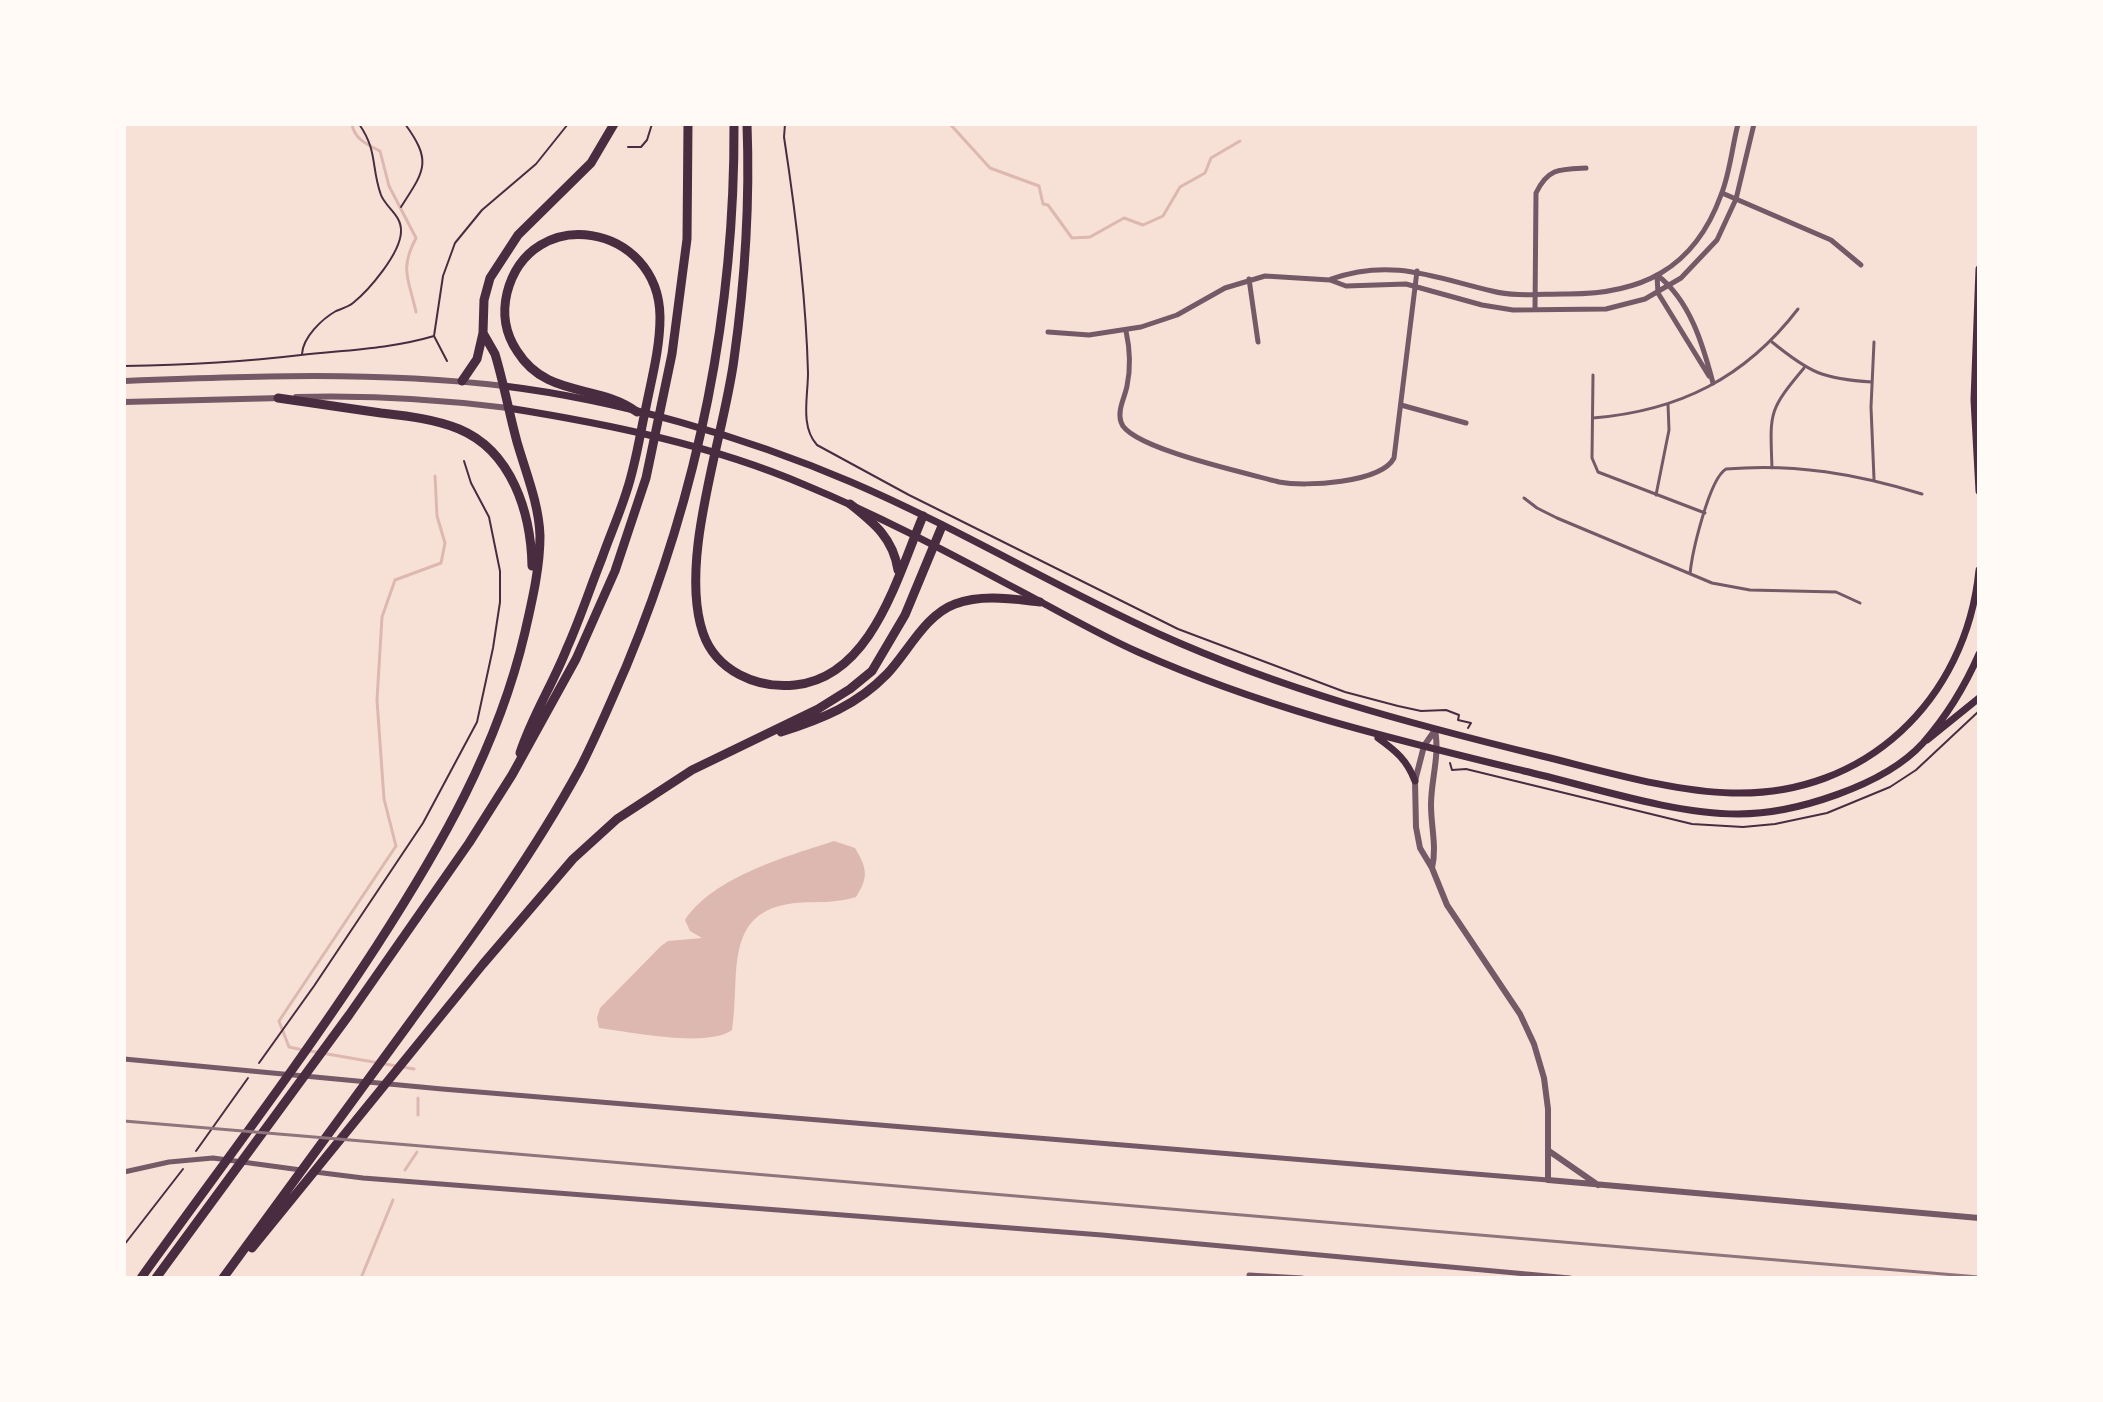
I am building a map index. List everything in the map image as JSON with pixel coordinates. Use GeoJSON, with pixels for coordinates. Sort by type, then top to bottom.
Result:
{"type":"FeatureCollection","features":[{"type":"Feature","properties":{"kind":"highway"},"geometry":{"type":"LineString","coordinates":[[462,381],[474,367],[483,333],[484,300],[490,278],[518,235],[591,163],[614,124]]}},
{"type":"Feature","properties":{"kind":"highway"},"geometry":{"type":"LineString","coordinates":[[156,1278],[349,1015],[455,864],[512,775],[576,659],[615,571],[646,478],[681,295],[687,239],[688,124]]}},
{"type":"Feature","properties":{"kind":"highway"},"geometry":{"type":"LineString","coordinates":[[278,1211],[532,850],[581,766],[645,620],[686,500],[715,369],[726,289],[734,174],[734,124]]}},
{"type":"Feature","properties":{"kind":"highway"},"geometry":{"type":"LineString","coordinates":[[747,124],[745,263],[734,362],[697,552],[695,600],[704,636],[722,662],[756,683],[789,686],[833,674],[863,645],[878,621],[923,516]]}},
{"type":"Feature","properties":{"kind":"highway"},"geometry":{"type":"LineString","coordinates":[[512,775],[528,728],[567,650],[628,489],[659,338],[659,300],[639,258],[619,244],[600,237],[567,235],[548,241],[531,253],[510,283],[504,314],[508,337],[525,364],[542,377],[604,401],[623,402],[637,412]]}},
{"type":"Feature","properties":{"kind":"highway"},"geometry":{"type":"LineString","coordinates":[[141,1278],[333,1013],[425,870],[480,767],[517,670],[533,595],[540,541],[539,522],[495,354],[483,333]]}},
{"type":"Feature","properties":{"kind":"highway"},"geometry":{"type":"LineString","coordinates":[[278,398],[413,417],[449,425],[480,441],[494,452],[506,468],[523,509],[532,556],[533,595]]}},
{"type":"Feature","properties":{"kind":"highway"},"geometry":{"type":"LineString","coordinates":[[850,504],[891,543],[898,573]]}},
{"type":"Feature","properties":{"kind":"highway"},"geometry":{"type":"LineString","coordinates":[[224,1278],[573,859],[617,819],[692,770],[818,709],[872,671],[905,615],[942,526]]}},
{"type":"Feature","properties":{"kind":"highway"},"geometry":{"type":"LineString","coordinates":[[747,742],[820,720],[844,709],[887,674],[918,635],[951,605],[982,598],[1040,602]]}},
{"type":"Feature","properties":{"kind":"main road"},"geometry":{"type":"LineString","coordinates":[[1979,269],[1974,400],[1979,491]]}},
{"type":"Feature","properties":{"kind":"main road"},"geometry":{"type":"LineString","coordinates":[[504,386],[604,401]]}},
{"type":"Feature","properties":{"kind":"main road"},"geometry":{"type":"LineString","coordinates":[[508,408],[599,425],[746,464],[801,483],[915,536],[1099,634],[1198,677],[1304,715],[1373,735],[1680,807],[1737,814],[1775,811],[1834,796],[1861,785],[1909,755],[1979,698]]}},
{"type":"Feature","properties":{"kind":"main road"},"geometry":{"type":"LineString","coordinates":[[637,412],[749,443],[849,481],[1092,603],[1237,667],[1299,690],[1435,730],[1631,777],[1701,790],[1762,792],[1807,785],[1858,764],[1897,736],[1918,715],[1944,680],[1963,644],[1979,570]]}},
{"type":"Feature","properties":{"kind":"main road"},"geometry":{"type":"LineString","coordinates":[[1922,744],[1969,676],[1979,654]]}},
{"type":"Feature","properties":{"kind":"main road"},"geometry":{"type":"LineString","coordinates":[[1373,735],[1400,754],[1409,765],[1415,781]]}},
{"type":"Feature","properties":{"kind":"street"},"geometry":{"type":"LineString","coordinates":[[1330,280],[1399,269],[1504,294],[1616,292],[1657,275],[1677,261],[1699,237],[1722,193],[1738,124]]}},
{"type":"Feature","properties":{"kind":"street"},"geometry":{"type":"LineString","coordinates":[[1048,332],[1089,335],[1126,331],[1177,315],[1225,288],[1249,279],[1280,276],[1330,280],[1346,286],[1415,285],[1491,307],[1535,310],[1606,309],[1645,299],[1693,268],[1717,240],[1736,199],[1754,124]]}},
{"type":"Feature","properties":{"kind":"street"},"geometry":{"type":"LineString","coordinates":[[1535,310],[1536,193],[1541,183],[1557,169],[1586,168]]}},
{"type":"Feature","properties":{"kind":"street"},"geometry":{"type":"LineString","coordinates":[[1722,193],[1831,240],[1861,265]]}},
{"type":"Feature","properties":{"kind":"street"},"geometry":{"type":"LineString","coordinates":[[1126,331],[1129,373],[1120,411],[1121,424],[1127,431],[1171,452],[1279,482],[1321,484],[1385,469],[1394,458],[1417,271]]}},
{"type":"Feature","properties":{"kind":"street"},"geometry":{"type":"LineString","coordinates":[[1657,275],[1670,285],[1701,338],[1713,383]]}},
{"type":"Feature","properties":{"kind":"street"},"geometry":{"type":"LineString","coordinates":[[1657,275],[1658,293],[1713,383]]}},
{"type":"Feature","properties":{"kind":"street"},"geometry":{"type":"LineString","coordinates":[[1249,279],[1258,342]]}},
{"type":"Feature","properties":{"kind":"street"},"geometry":{"type":"LineString","coordinates":[[124,381],[323,374],[504,386]]}},
{"type":"Feature","properties":{"kind":"street"},"geometry":{"type":"LineString","coordinates":[[124,402],[351,395],[508,408]]}},
{"type":"Feature","properties":{"kind":"street"},"geometry":{"type":"LineString","coordinates":[[1401,405],[1466,423]]}},
{"type":"Feature","properties":{"kind":"street"},"geometry":{"type":"LineString","coordinates":[[1435,730],[1424,746],[1415,781],[1416,827],[1420,848],[1447,905],[1520,1014],[1534,1044],[1544,1078],[1548,1109],[1548,1180]]}},
{"type":"Feature","properties":{"kind":"street"},"geometry":{"type":"LineString","coordinates":[[1432,868],[1435,854],[1431,803],[1439,750],[1435,730]]}},
{"type":"Feature","properties":{"kind":"street"},"geometry":{"type":"LineString","coordinates":[[124,1059],[442,1089],[1979,1218]]}},
{"type":"Feature","properties":{"kind":"street"},"geometry":{"type":"LineString","coordinates":[[1549,1151],[1599,1186]]}},
{"type":"Feature","properties":{"kind":"street"},"geometry":{"type":"LineString","coordinates":[[124,1172],[169,1162],[213,1158],[363,1178],[1071,1232],[1570,1278]]}},
{"type":"Feature","properties":{"kind":"street"},"geometry":{"type":"LineString","coordinates":[[1249,1275],[1302,1278]]}},
{"type":"Feature","properties":{"kind":"lane"},"geometry":{"type":"LineString","coordinates":[[1593,418],[1668,404],[1713,383],[1746,363],[1772,342],[1798,309]]}},
{"type":"Feature","properties":{"kind":"lane"},"geometry":{"type":"LineString","coordinates":[[1772,342],[1804,368],[1829,378],[1872,382]]}},
{"type":"Feature","properties":{"kind":"lane"},"geometry":{"type":"LineString","coordinates":[[1874,342],[1874,479]]}},
{"type":"Feature","properties":{"kind":"lane"},"geometry":{"type":"LineString","coordinates":[[1772,468],[1773,409],[1804,368]]}},
{"type":"Feature","properties":{"kind":"lane"},"geometry":{"type":"LineString","coordinates":[[1593,375],[1592,458],[1596,468],[1604,475],[1705,513]]}},
{"type":"Feature","properties":{"kind":"lane"},"geometry":{"type":"LineString","coordinates":[[1656,496],[1669,430],[1668,404]]}},
{"type":"Feature","properties":{"kind":"lane"},"geometry":{"type":"LineString","coordinates":[[1690,574],[1694,546],[1715,480],[1722,471],[1810,469],[1874,479],[1922,494]]}},
{"type":"Feature","properties":{"kind":"lane"},"geometry":{"type":"LineString","coordinates":[[1524,498],[1557,518],[1712,583],[1750,590],[1836,592],[1860,603]]}},
{"type":"Feature","properties":{"kind":"path"},"geometry":{"type":"LineString","coordinates":[[302,355],[302,346],[315,329],[333,313],[351,305],[387,265],[401,232],[396,214],[381,196],[370,140],[359,124]]}},
{"type":"Feature","properties":{"kind":"path"},"geometry":{"type":"LineString","coordinates":[[396,214],[421,175],[424,154],[405,124]]}},
{"type":"Feature","properties":{"kind":"path"},"geometry":{"type":"LineString","coordinates":[[447,361],[434,336],[443,276],[455,243],[482,210],[536,164],[568,124]]}},
{"type":"Feature","properties":{"kind":"path"},"geometry":{"type":"LineString","coordinates":[[628,147],[641,147],[650,135],[652,124]]}},
{"type":"Feature","properties":{"kind":"path"},"geometry":{"type":"LineString","coordinates":[[785,124],[807,355],[807,425],[817,445],[909,495],[1178,629],[1345,692],[1421,711],[1446,710],[1459,715],[1458,720],[1471,723],[1469,728],[1457,725]]}},
{"type":"Feature","properties":{"kind":"path"},"geometry":{"type":"LineString","coordinates":[[124,366],[218,364],[396,346],[434,336]]}},
{"type":"Feature","properties":{"kind":"path"},"geometry":{"type":"LineString","coordinates":[[258,1063],[331,962],[423,823],[477,722],[493,648],[500,602],[500,571],[489,517],[471,483],[464,461]]}},
{"type":"Feature","properties":{"kind":"path"},"geometry":{"type":"LineString","coordinates":[[192,1157],[250,1075]]}},
{"type":"Feature","properties":{"kind":"path"},"geometry":{"type":"LineString","coordinates":[[124,1245],[184,1169]]}},
{"type":"Feature","properties":{"kind":"shaded area"},"geometry":{"type":"Polygon","coordinates":[[[834,841],[855,848],[859,855],[865,872],[860,890],[856,897],[795,903],[771,909],[755,919],[745,933],[739,950],[732,1030],[705,1038],[687,1038],[599,1028],[597,1018],[600,1008],[661,946],[668,941],[702,938],[690,931],[685,920],[714,892],[753,870],[834,841]]]}},
{"type":"Feature","properties":{"kind":"waterway"},"geometry":{"type":"LineString","coordinates":[[352,124],[359,138],[380,151],[389,186],[416,238],[407,267],[416,312]]}},
{"type":"Feature","properties":{"kind":"waterway"},"geometry":{"type":"LineString","coordinates":[[950,124],[990,168],[1039,186],[1043,204],[1048,205],[1072,238],[1090,237],[1124,218],[1143,225],[1163,216],[1180,187],[1205,173],[1211,158],[1240,141]]}},
{"type":"Feature","properties":{"kind":"waterway"},"geometry":{"type":"LineString","coordinates":[[303,1050],[289,1047],[279,1021],[396,846],[384,799],[377,700],[382,617],[395,580],[441,563],[445,543],[437,516],[435,476]]}},
{"type":"Feature","properties":{"kind":"waterway"},"geometry":{"type":"LineString","coordinates":[[310,1051],[414,1069]]}},
{"type":"Feature","properties":{"kind":"waterway"},"geometry":{"type":"LineString","coordinates":[[418,1098],[418,1115]]}},
{"type":"Feature","properties":{"kind":"waterway"},"geometry":{"type":"LineString","coordinates":[[405,1170],[417,1152]]}},
{"type":"Feature","properties":{"kind":"waterway"},"geometry":{"type":"LineString","coordinates":[[361,1278],[393,1200]]}},
{"type":"Feature","properties":{"kind":"railway"},"geometry":{"type":"LineString","coordinates":[[124,1121],[1979,1277]]}}]}
